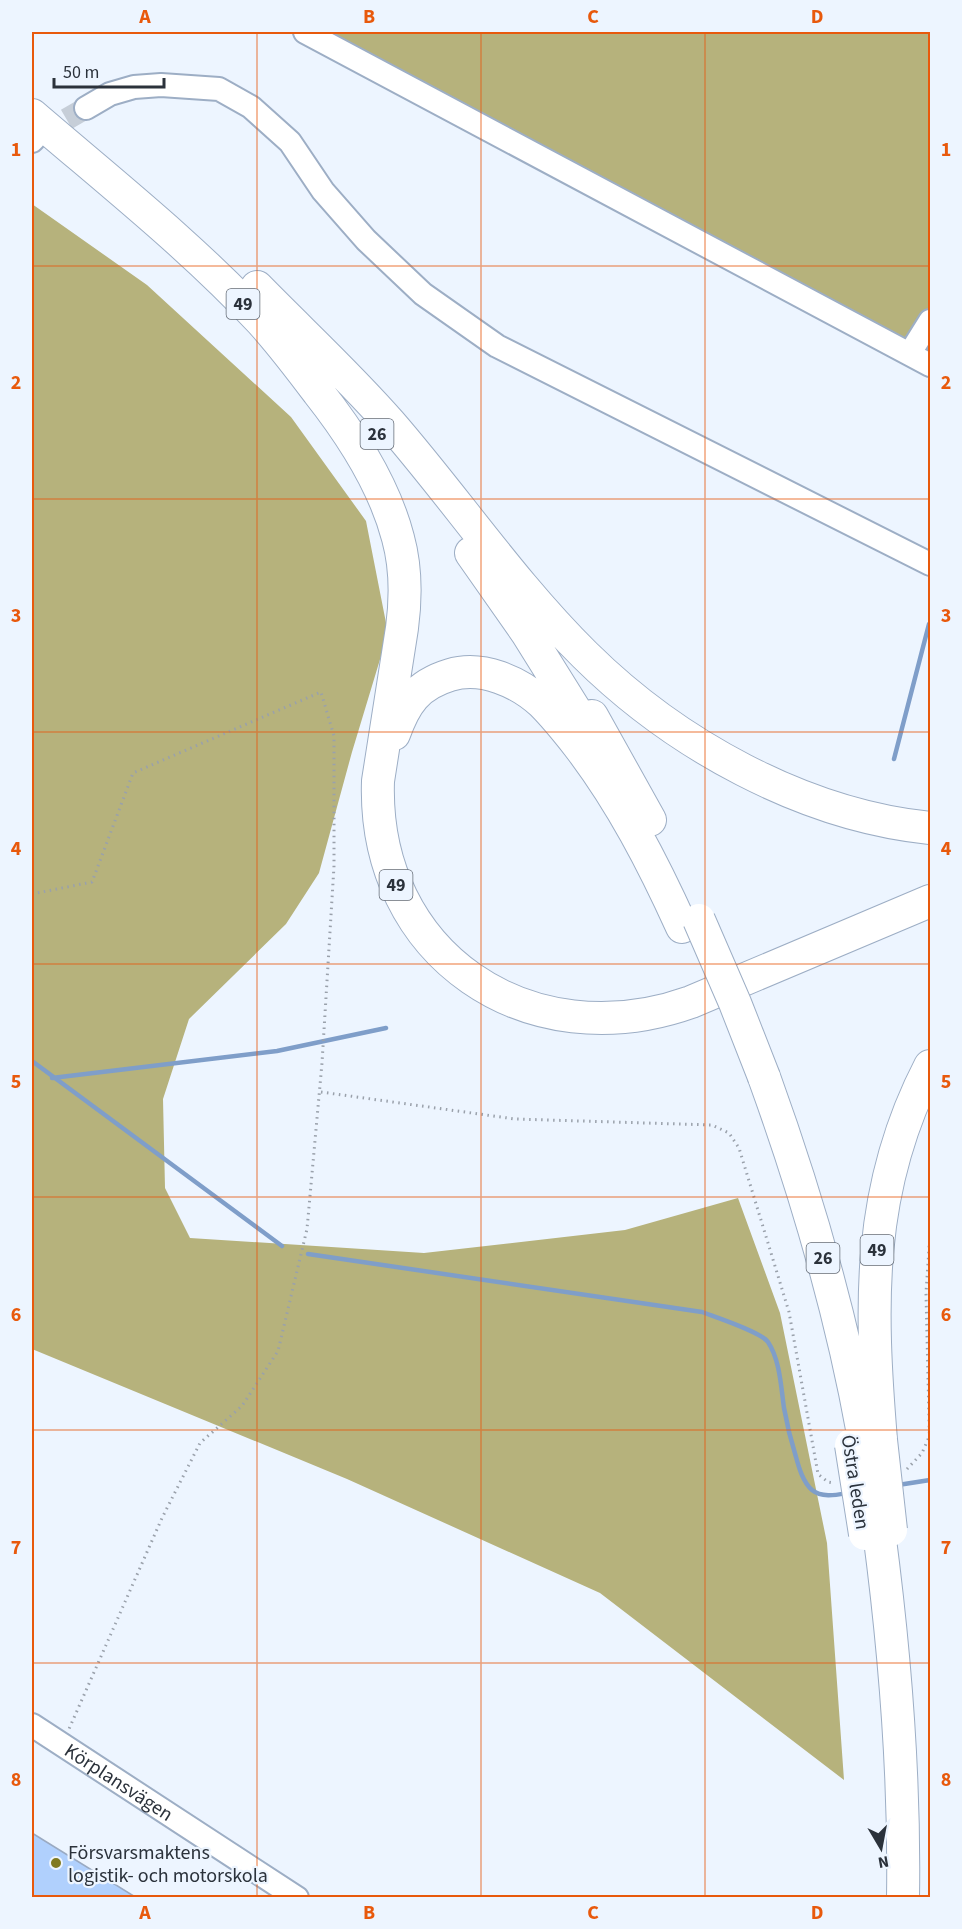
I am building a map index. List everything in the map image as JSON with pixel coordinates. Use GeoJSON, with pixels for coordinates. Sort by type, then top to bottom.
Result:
{"type":"FeatureCollection","features":[{"type":"Feature","properties":{"kind":"highway","name":"26"},"geometry":{"type":"LineString","coordinates":[[32,92],[160,197],[336,364],[389,422],[544,611],[584,654],[621,688],[680,732],[717,755],[773,783],[815,802],[867,818],[930,828]]}},
{"type":"Feature","properties":{"kind":"highway","name":"26"},"geometry":{"type":"LineString","coordinates":[[32,127],[71,141],[112,173],[212,262],[286,335],[379,436],[457,535],[527,633],[573,704],[641,825],[690,924],[743,1021],[758,1078],[803,1191],[831,1287],[866,1443]]}},
{"type":"Feature","properties":{"kind":"highway","name":"49"},"geometry":{"type":"LineString","coordinates":[[32,127],[165,229],[261,322],[330,407],[367,463],[398,538],[404,574],[404,612],[378,781],[377,806],[380,835],[397,888],[411,914],[430,940],[453,964],[478,984],[506,999],[546,1013],[580,1018],[615,1019],[650,1014],[691,1002],[930,901]]}},
{"type":"Feature","properties":{"kind":"highway","name":"26"},"geometry":{"type":"LineString","coordinates":[[303,334],[407,455],[522,607],[590,713],[623,770],[664,848],[690,924]]}},
{"type":"Feature","properties":{"kind":"highway","name":"49"},"geometry":{"type":"LineString","coordinates":[[690,924],[590,761],[542,704],[513,684],[495,676],[476,672],[459,672],[444,677],[429,683],[414,695],[403,710],[390,753],[387,813],[397,862],[409,892],[438,937],[458,957],[483,976],[525,997],[569,1008],[594,1010],[619,1010],[662,1002],[684,995],[930,892]]}},
{"type":"Feature","properties":{"kind":"highway","name":"49"},"geometry":{"type":"LineString","coordinates":[[866,1443],[874,1331],[875,1260],[880,1217],[889,1171],[902,1128],[930,1066]]}},
{"type":"Feature","properties":{"kind":"highway","name":"Östra leden"},"geometry":{"type":"LineString","coordinates":[[866,1443],[891,1634],[902,1762],[903,1898]]}},
{"type":"Feature","properties":{"kind":"highway","name":"Östra leden"},"geometry":{"type":"LineString","coordinates":[[878,1532],[886,1790],[886,1898]]}},
{"type":"Feature","properties":{"kind":"street"},"geometry":{"type":"LineString","coordinates":[[305,32],[930,365]]}},
{"type":"Feature","properties":{"kind":"street"},"geometry":{"type":"LineString","coordinates":[[86,108],[110,94],[134,87],[162,85],[219,89],[251,107],[290,142],[323,191],[366,240],[423,294],[497,346],[930,564]]}},
{"type":"Feature","properties":{"kind":"street"},"geometry":{"type":"LineString","coordinates":[[910,353],[930,321]]}},
{"type":"Feature","properties":{"kind":"street","name":"Körplansvägen"},"geometry":{"type":"LineString","coordinates":[[32,1725],[197,1840],[260,1879],[297,1898]]}},
{"type":"Feature","properties":{"kind":"path"},"geometry":{"type":"LineString","coordinates":[[32,894],[92,882],[133,773],[321,692],[334,736],[334,866],[322,1063],[307,1229],[278,1351],[242,1406],[200,1443],[162,1518],[62,1744]]}},
{"type":"Feature","properties":{"kind":"path"},"geometry":{"type":"LineString","coordinates":[[320,1092],[514,1119],[712,1125],[729,1133],[739,1148],[789,1312],[818,1474],[828,1482],[839,1484]]}},
{"type":"Feature","properties":{"kind":"path"},"geometry":{"type":"LineString","coordinates":[[930,1234],[926,1293],[930,1460]]}},
{"type":"Feature","properties":{"kind":"path"},"geometry":{"type":"LineString","coordinates":[[903,1471],[910,1467],[922,1453],[929,1436]]}},
{"type":"Feature","properties":{"kind":"shaded area"},"geometry":{"type":"Polygon","coordinates":[[[328,32],[930,32],[930,353],[328,32]]]}},
{"type":"Feature","properties":{"kind":"shaded area"},"geometry":{"type":"Polygon","coordinates":[[[32,204],[147,285],[291,417],[366,521],[388,633],[319,873],[286,924],[189,1019],[163,1099],[165,1188],[190,1238],[424,1253],[625,1230],[738,1198],[780,1313],[827,1543],[844,1780],[600,1593],[347,1479],[32,1349],[32,204]]]}},
{"type":"Feature","properties":{"kind":"building","name":"Försvarsmaktens logistik- och motorskola"},"geometry":{"type":"Polygon","coordinates":[[[32,1833],[137,1898],[32,1898],[32,1833]]]}},
{"type":"Feature","properties":{"kind":"waterway"},"geometry":{"type":"LineString","coordinates":[[894,759],[929,624]]}},
{"type":"Feature","properties":{"kind":"waterway"},"geometry":{"type":"LineString","coordinates":[[52,1078],[277,1051],[386,1028]]}},
{"type":"Feature","properties":{"kind":"waterway"},"geometry":{"type":"LineString","coordinates":[[32,1061],[282,1246]]}},
{"type":"Feature","properties":{"kind":"waterway"},"geometry":{"type":"LineString","coordinates":[[308,1254],[702,1312],[747,1329],[764,1338],[772,1349],[779,1374],[789,1433],[806,1483],[820,1494],[848,1493]]}},
{"type":"Feature","properties":{"kind":"waterway"},"geometry":{"type":"LineString","coordinates":[[898,1485],[930,1480]]}},
{"type":"Feature","properties":{"kind":"tunnel"},"geometry":{"type":"LineString","coordinates":[[38,136],[86,108]]}},
{"type":"Feature","properties":{"kind":"place","name":"Försvarsmaktens logistik- och motorskola"},"geometry":{"type":"Point","coordinates":[56,1863]}}]}
